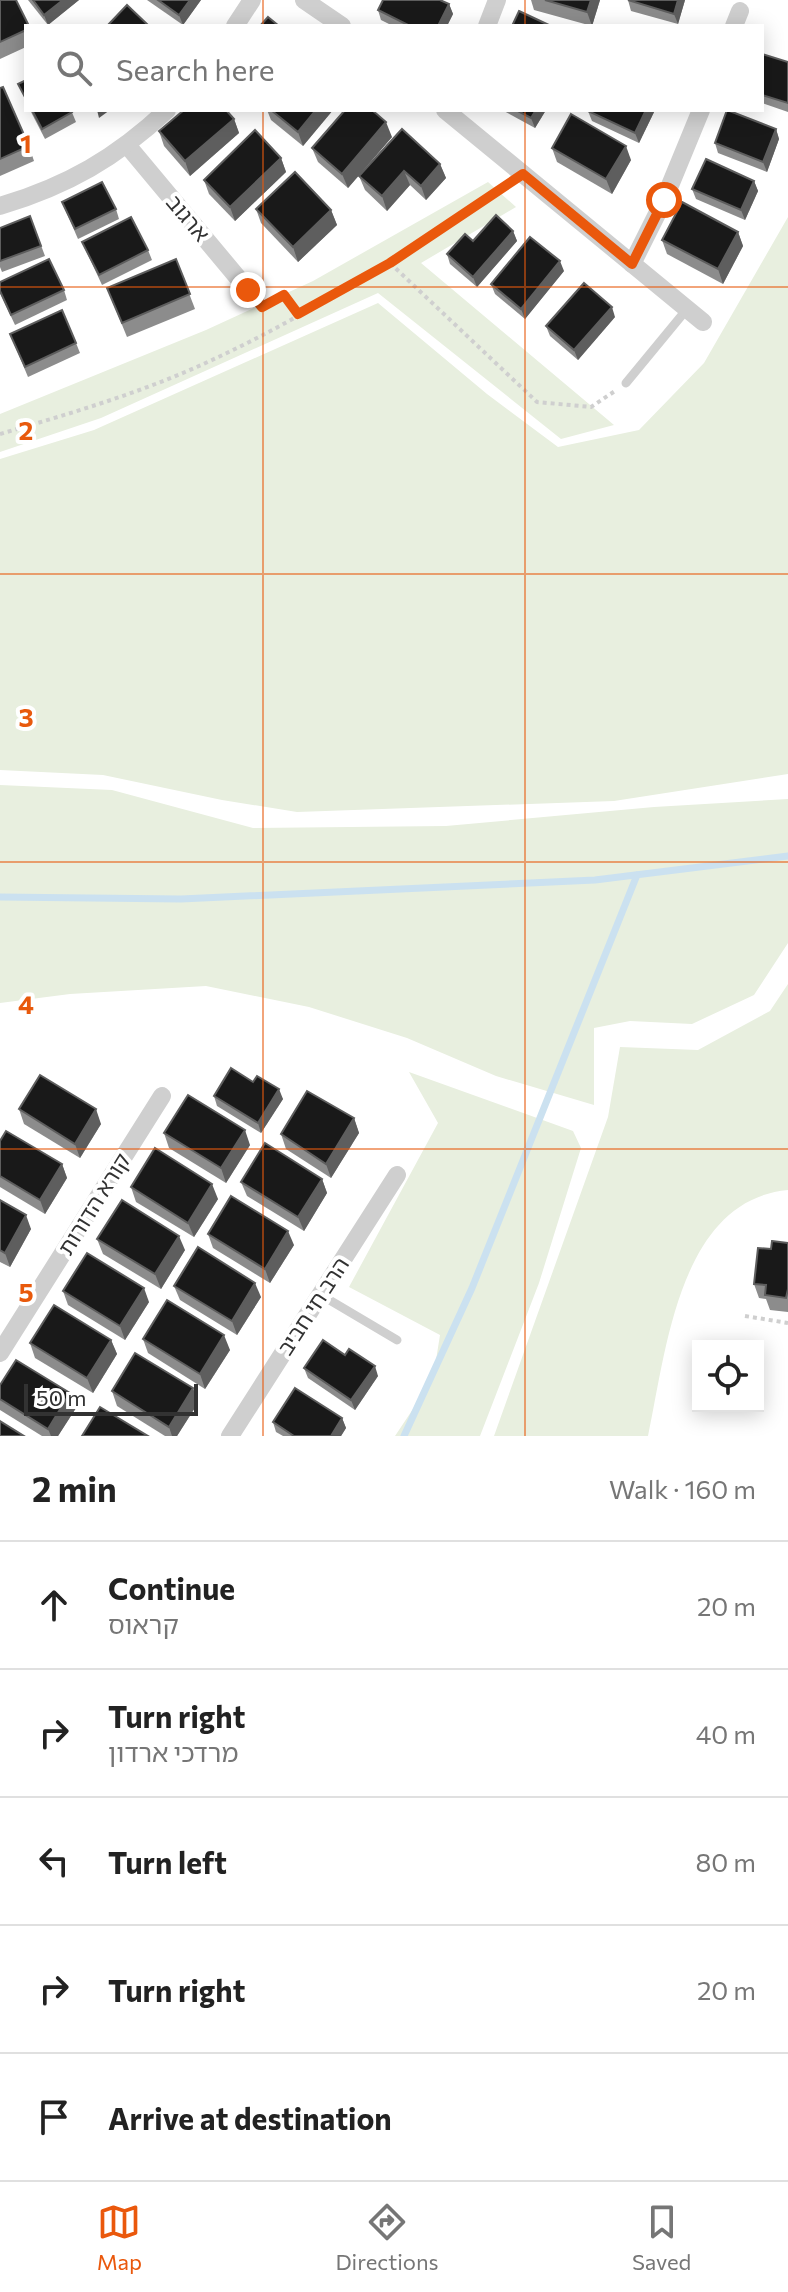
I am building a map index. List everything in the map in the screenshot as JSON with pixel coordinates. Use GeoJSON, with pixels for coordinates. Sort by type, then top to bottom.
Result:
{"type":"FeatureCollection","features":[{"type":"Feature","properties":{"kind":"street"},"geometry":{"type":"LineString","coordinates":[[236,24],[252,0]]}},
{"type":"Feature","properties":{"kind":"street"},"geometry":{"type":"LineString","coordinates":[[304,0],[339,24]]}},
{"type":"Feature","properties":{"kind":"street"},"geometry":{"type":"LineString","coordinates":[[488,24],[497,0]]}},
{"type":"Feature","properties":{"kind":"street"},"geometry":{"type":"LineString","coordinates":[[0,206],[59,186],[106,161],[165,112]]}},
{"type":"Feature","properties":{"kind":"street"},"geometry":{"type":"LineString","coordinates":[[447,112],[703,322]]}},
{"type":"Feature","properties":{"kind":"street"},"geometry":{"type":"LineString","coordinates":[[632,264],[664,200],[700,112]]}},
{"type":"Feature","properties":{"kind":"street","name":"ארגוב"},"geometry":{"type":"LineString","coordinates":[[127,145],[248,290]]}},
{"type":"Feature","properties":{"kind":"street","name":"קורא הדורות"},"geometry":{"type":"LineString","coordinates":[[0,1353],[162,1096]]}},
{"type":"Feature","properties":{"kind":"street","name":"הרב חי חביב"},"geometry":{"type":"LineString","coordinates":[[230,1436],[397,1175]]}},
{"type":"Feature","properties":{"kind":"lane"},"geometry":{"type":"LineString","coordinates":[[626,383],[687,309]]}},
{"type":"Feature","properties":{"kind":"lane"},"geometry":{"type":"LineString","coordinates":[[320,1295],[397,1340]]}},
{"type":"Feature","properties":{"kind":"path"},"geometry":{"type":"LineString","coordinates":[[0,434],[116,399],[213,360],[390,263],[523,174]]}},
{"type":"Feature","properties":{"kind":"path"},"geometry":{"type":"LineString","coordinates":[[390,263],[537,402],[591,407],[626,383]]}},
{"type":"Feature","properties":{"kind":"path"},"geometry":{"type":"LineString","coordinates":[[248,290],[262,307],[284,295],[298,314]]}},
{"type":"Feature","properties":{"kind":"path"},"geometry":{"type":"LineString","coordinates":[[745,1316],[788,1323]]}},
{"type":"Feature","properties":{"kind":"green space"},"geometry":{"type":"Polygon","coordinates":[[[488,182],[516,207],[421,263],[614,425],[561,439],[378,293],[101,418],[0,452],[0,414],[206,330],[313,281],[488,182]]]}},
{"type":"Feature","properties":{"kind":"green space"},"geometry":{"type":"Polygon","coordinates":[[[788,217],[788,774],[614,801],[297,812],[103,775],[0,770],[0,459],[94,430],[378,303],[487,394],[558,447],[639,430],[704,363],[788,217]]]}},
{"type":"Feature","properties":{"kind":"green space"},"geometry":{"type":"Polygon","coordinates":[[[0,785],[112,790],[253,828],[446,826],[654,807],[788,799],[788,943],[754,995],[692,1024],[630,1021],[594,1028],[594,1105],[496,1076],[407,1038],[309,1007],[206,986],[70,994],[0,1003],[0,785]]]}},
{"type":"Feature","properties":{"kind":"green space"},"geometry":{"type":"Polygon","coordinates":[[[788,984],[788,1190],[751,1200],[723,1221],[701,1250],[684,1285],[671,1324],[648,1436],[494,1436],[608,1117],[620,1047],[698,1050],[770,1011],[788,984]]]}},
{"type":"Feature","properties":{"kind":"green space"},"geometry":{"type":"Polygon","coordinates":[[[409,1072],[573,1131],[581,1148],[539,1283],[480,1436],[395,1436],[433,1379],[440,1335],[349,1287],[438,1123],[409,1072]]]}},
{"type":"Feature","properties":{"kind":"building"},"geometry":{"type":"Polygon","coordinates":[[[0,0],[16,0],[28,24],[24,24],[24,31],[0,42],[0,0]]]}},
{"type":"Feature","properties":{"kind":"building"},"geometry":{"type":"Polygon","coordinates":[[[33,0],[63,0],[44,15],[33,0]]]}},
{"type":"Feature","properties":{"kind":"building"},"geometry":{"type":"Polygon","coordinates":[[[158,0],[190,0],[179,15],[158,0]]]}},
{"type":"Feature","properties":{"kind":"building"},"geometry":{"type":"Polygon","coordinates":[[[383,0],[440,0],[449,4],[439,24],[406,24],[378,10],[383,0]]]}},
{"type":"Feature","properties":{"kind":"building"},"geometry":{"type":"Polygon","coordinates":[[[545,0],[591,0],[587,12],[545,0]]]}},
{"type":"Feature","properties":{"kind":"building"},"geometry":{"type":"Polygon","coordinates":[[[628,0],[678,0],[674,14],[628,0]]]}},
{"type":"Feature","properties":{"kind":"building"},"geometry":{"type":"Polygon","coordinates":[[[127,5],[147,24],[109,24],[127,5]]]}},
{"type":"Feature","properties":{"kind":"building"},"geometry":{"type":"Polygon","coordinates":[[[519,11],[547,24],[513,24],[519,11]]]}},
{"type":"Feature","properties":{"kind":"building"},"geometry":{"type":"Polygon","coordinates":[[[268,17],[277,24],[262,24],[268,17]]]}},
{"type":"Feature","properties":{"kind":"building"},"geometry":{"type":"Polygon","coordinates":[[[764,55],[788,62],[788,103],[764,96],[764,55]]]}},
{"type":"Feature","properties":{"kind":"building"},"geometry":{"type":"Polygon","coordinates":[[[24,81],[24,95],[18,84],[24,81]]]}},
{"type":"Feature","properties":{"kind":"building"},"geometry":{"type":"Polygon","coordinates":[[[3,87],[29,146],[0,159],[0,88],[3,87]]]}},
{"type":"Feature","properties":{"kind":"building"},"geometry":{"type":"Polygon","coordinates":[[[33,112],[72,112],[42,129],[33,112]]]}},
{"type":"Feature","properties":{"kind":"building"},"geometry":{"type":"Polygon","coordinates":[[[182,112],[228,112],[234,119],[185,161],[159,131],[182,112]]]}},
{"type":"Feature","properties":{"kind":"building"},"geometry":{"type":"Polygon","coordinates":[[[273,112],[314,112],[298,132],[273,112]]]}},
{"type":"Feature","properties":{"kind":"building"},"geometry":{"type":"Polygon","coordinates":[[[343,112],[374,112],[386,122],[342,174],[312,148],[343,112]]]}},
{"type":"Feature","properties":{"kind":"building"},"geometry":{"type":"Polygon","coordinates":[[[520,112],[535,112],[531,118],[520,112]]]}},
{"type":"Feature","properties":{"kind":"building"},"geometry":{"type":"Polygon","coordinates":[[[590,112],[645,112],[635,133],[590,112]]]}},
{"type":"Feature","properties":{"kind":"building"},"geometry":{"type":"Polygon","coordinates":[[[726,112],[776,129],[763,162],[715,143],[726,112]]]}},
{"type":"Feature","properties":{"kind":"building"},"geometry":{"type":"Polygon","coordinates":[[[571,114],[626,146],[606,179],[552,148],[571,114]]]}},
{"type":"Feature","properties":{"kind":"building"},"geometry":{"type":"Polygon","coordinates":[[[402,129],[440,164],[421,186],[404,171],[382,196],[359,176],[402,129]]]}},
{"type":"Feature","properties":{"kind":"building"},"geometry":{"type":"Polygon","coordinates":[[[255,130],[281,158],[230,207],[204,180],[255,130]]]}},
{"type":"Feature","properties":{"kind":"building"},"geometry":{"type":"Polygon","coordinates":[[[706,159],[754,181],[741,210],[692,189],[706,159]]]}},
{"type":"Feature","properties":{"kind":"building"},"geometry":{"type":"Polygon","coordinates":[[[295,172],[331,210],[293,247],[256,209],[295,172]]]}},
{"type":"Feature","properties":{"kind":"building"},"geometry":{"type":"Polygon","coordinates":[[[102,182],[116,209],[75,229],[62,202],[102,182]]]}},
{"type":"Feature","properties":{"kind":"building"},"geometry":{"type":"Polygon","coordinates":[[[682,202],[738,232],[718,269],[662,240],[682,202]]]}},
{"type":"Feature","properties":{"kind":"building"},"geometry":{"type":"Polygon","coordinates":[[[496,215],[513,231],[473,277],[447,254],[465,234],[473,241],[496,215]]]}},
{"type":"Feature","properties":{"kind":"building"},"geometry":{"type":"Polygon","coordinates":[[[30,216],[41,246],[0,261],[0,228],[30,216]]]}},
{"type":"Feature","properties":{"kind":"building"},"geometry":{"type":"Polygon","coordinates":[[[131,217],[148,250],[99,275],[82,242],[131,217]]]}},
{"type":"Feature","properties":{"kind":"building"},"geometry":{"type":"Polygon","coordinates":[[[530,237],[560,261],[521,309],[491,284],[530,237]]]}},
{"type":"Feature","properties":{"kind":"building"},"geometry":{"type":"Polygon","coordinates":[[[49,259],[64,290],[11,315],[0,291],[0,282],[49,259]]]}},
{"type":"Feature","properties":{"kind":"building"},"geometry":{"type":"Polygon","coordinates":[[[176,259],[190,294],[122,323],[107,288],[176,259]]]}},
{"type":"Feature","properties":{"kind":"building"},"geometry":{"type":"Polygon","coordinates":[[[584,283],[612,307],[574,350],[546,326],[584,283]]]}},
{"type":"Feature","properties":{"kind":"building"},"geometry":{"type":"Polygon","coordinates":[[[62,310],[76,343],[25,367],[10,334],[62,310]]]}},
{"type":"Feature","properties":{"kind":"building"},"geometry":{"type":"Polygon","coordinates":[[[231,1068],[253,1082],[257,1076],[279,1089],[258,1123],[214,1096],[231,1068]]]}},
{"type":"Feature","properties":{"kind":"building"},"geometry":{"type":"Polygon","coordinates":[[[40,1075],[96,1109],[75,1144],[19,1109],[40,1075]]]}},
{"type":"Feature","properties":{"kind":"building"},"geometry":{"type":"Polygon","coordinates":[[[307,1091],[354,1118],[326,1164],[281,1134],[307,1091]]]}},
{"type":"Feature","properties":{"kind":"building"},"geometry":{"type":"Polygon","coordinates":[[[188,1095],[245,1130],[221,1168],[164,1133],[188,1095]]]}},
{"type":"Feature","properties":{"kind":"building"},"geometry":{"type":"Polygon","coordinates":[[[6,1131],[62,1164],[40,1200],[0,1176],[0,1141],[6,1131]]]}},
{"type":"Feature","properties":{"kind":"building"},"geometry":{"type":"Polygon","coordinates":[[[265,1143],[322,1179],[298,1217],[241,1182],[265,1143]]]}},
{"type":"Feature","properties":{"kind":"building"},"geometry":{"type":"Polygon","coordinates":[[[155,1148],[212,1184],[188,1223],[131,1187],[155,1148]]]}},
{"type":"Feature","properties":{"kind":"building"},"geometry":{"type":"Polygon","coordinates":[[[231,1196],[288,1231],[265,1269],[208,1234],[231,1196]]]}},
{"type":"Feature","properties":{"kind":"building"},"geometry":{"type":"Polygon","coordinates":[[[0,1200],[26,1215],[5,1253],[0,1250],[0,1200]]]}},
{"type":"Feature","properties":{"kind":"building"},"geometry":{"type":"Polygon","coordinates":[[[122,1200],[179,1236],[155,1274],[97,1239],[122,1200]]]}},
{"type":"Feature","properties":{"kind":"building"},"geometry":{"type":"Polygon","coordinates":[[[772,1241],[788,1243],[786,1298],[765,1295],[766,1285],[754,1284],[758,1248],[771,1249],[772,1241]]]}},
{"type":"Feature","properties":{"kind":"building"},"geometry":{"type":"Polygon","coordinates":[[[198,1247],[255,1283],[232,1321],[174,1286],[198,1247]]]}},
{"type":"Feature","properties":{"kind":"building"},"geometry":{"type":"Polygon","coordinates":[[[87,1253],[144,1288],[120,1326],[63,1291],[87,1253]]]}},
{"type":"Feature","properties":{"kind":"building"},"geometry":{"type":"Polygon","coordinates":[[[167,1300],[224,1335],[200,1374],[143,1339],[167,1300]]]}},
{"type":"Feature","properties":{"kind":"building"},"geometry":{"type":"Polygon","coordinates":[[[54,1305],[111,1340],[87,1378],[30,1343],[54,1305]]]}},
{"type":"Feature","properties":{"kind":"building"},"geometry":{"type":"Polygon","coordinates":[[[323,1340],[345,1355],[349,1349],[375,1366],[351,1400],[304,1368],[323,1340]]]}},
{"type":"Feature","properties":{"kind":"building"},"geometry":{"type":"Polygon","coordinates":[[[135,1353],[193,1388],[169,1427],[112,1391],[135,1353]]]}},
{"type":"Feature","properties":{"kind":"building"},"geometry":{"type":"Polygon","coordinates":[[[16,1360],[70,1393],[48,1429],[0,1399],[0,1385],[16,1360]]]}},
{"type":"Feature","properties":{"kind":"building"},"geometry":{"type":"Polygon","coordinates":[[[295,1388],[342,1418],[331,1436],[294,1436],[273,1422],[295,1388]]]}},
{"type":"Feature","properties":{"kind":"building"},"geometry":{"type":"Polygon","coordinates":[[[100,1407],[148,1436],[82,1436],[100,1407]]]}},
{"type":"Feature","properties":{"kind":"building"},"geometry":{"type":"Polygon","coordinates":[[[0,1421],[24,1436],[0,1436],[0,1421]]]}},
{"type":"Feature","properties":{"kind":"waterway"},"geometry":{"type":"LineString","coordinates":[[0,897],[181,899],[595,880],[788,856]]}},
{"type":"Feature","properties":{"kind":"waterway"},"geometry":{"type":"LineString","coordinates":[[404,1436],[472,1288],[637,875]]}},
{"type":"Feature","properties":{"kind":"route"},"geometry":{"type":"LineString","coordinates":[[248,290],[262,307],[284,295],[298,314],[390,263],[523,174],[632,264],[664,200]]}}]}
